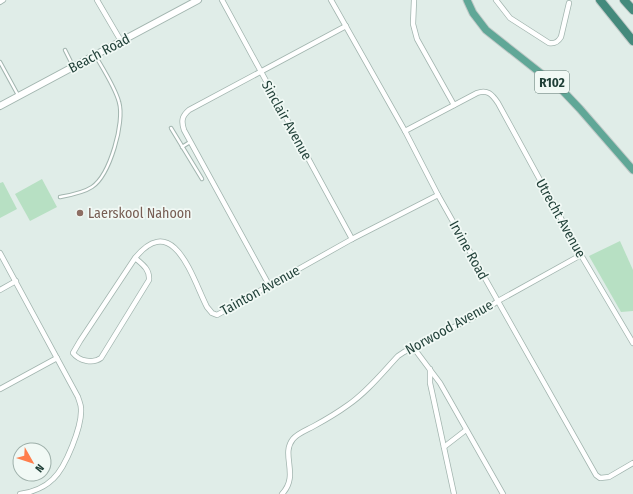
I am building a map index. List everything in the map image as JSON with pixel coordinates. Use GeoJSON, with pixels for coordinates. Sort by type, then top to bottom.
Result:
{"type":"FeatureCollection","features":[{"type":"Feature","properties":{"kind":"highway"},"geometry":{"type":"LineString","coordinates":[[600,0],[633,41]]}},
{"type":"Feature","properties":{"kind":"highway"},"geometry":{"type":"LineString","coordinates":[[624,0],[633,10]]}},
{"type":"Feature","properties":{"kind":"main road","name":"R102"},"geometry":{"type":"LineString","coordinates":[[467,0],[476,18],[486,30],[562,90],[633,170]]}},
{"type":"Feature","properties":{"kind":"street"},"geometry":{"type":"LineString","coordinates":[[97,0],[120,41]]}},
{"type":"Feature","properties":{"kind":"street","name":"Beach Road"},"geometry":{"type":"LineString","coordinates":[[0,106],[198,0]]}},
{"type":"Feature","properties":{"kind":"street","name":"Sinclair Avenue"},"geometry":{"type":"LineString","coordinates":[[222,0],[352,239]]}},
{"type":"Feature","properties":{"kind":"street","name":"Irvine Road"},"geometry":{"type":"LineString","coordinates":[[331,0],[405,131],[438,195],[596,475],[600,478],[604,478],[633,463]]}},
{"type":"Feature","properties":{"kind":"street"},"geometry":{"type":"LineString","coordinates":[[405,131],[454,105],[417,39],[413,24],[414,0]]}},
{"type":"Feature","properties":{"kind":"street"},"geometry":{"type":"LineString","coordinates":[[496,0],[510,18],[549,43],[559,41],[569,3]]}},
{"type":"Feature","properties":{"kind":"street"},"geometry":{"type":"LineString","coordinates":[[270,285],[190,142],[184,130],[182,120],[185,113],[189,110],[346,26]]}},
{"type":"Feature","properties":{"kind":"street","name":"Utrecht Avenue"},"geometry":{"type":"LineString","coordinates":[[454,105],[480,92],[490,93],[498,103],[581,255],[633,343]]}},
{"type":"Feature","properties":{"kind":"street","name":"Tainton Avenue"},"geometry":{"type":"LineString","coordinates":[[135,258],[147,269],[149,280],[101,358],[97,361],[90,361],[76,356],[73,353],[135,258],[145,247],[152,244],[165,243],[177,249],[183,257],[207,307],[215,314],[220,313],[352,239],[438,195]]}},
{"type":"Feature","properties":{"kind":"street"},"geometry":{"type":"LineString","coordinates":[[0,253],[79,400],[81,408],[80,420],[74,442],[58,475],[40,489],[20,494]]}},
{"type":"Feature","properties":{"kind":"street","name":"Norwood Avenue"},"geometry":{"type":"LineString","coordinates":[[282,494],[286,490],[290,480],[288,453],[290,444],[298,434],[334,414],[354,400],[398,356],[478,315],[498,301],[581,255]]}},
{"type":"Feature","properties":{"kind":"street"},"geometry":{"type":"LineString","coordinates":[[0,290],[16,281]]}},
{"type":"Feature","properties":{"kind":"street"},"geometry":{"type":"LineString","coordinates":[[413,347],[440,383],[503,494]]}},
{"type":"Feature","properties":{"kind":"street"},"geometry":{"type":"LineString","coordinates":[[0,389],[57,358]]}},
{"type":"Feature","properties":{"kind":"street"},"geometry":{"type":"LineString","coordinates":[[430,369],[430,383],[454,494]]}},
{"type":"Feature","properties":{"kind":"street"},"geometry":{"type":"LineString","coordinates":[[444,447],[466,430]]}},
{"type":"Feature","properties":{"kind":"lane"},"geometry":{"type":"LineString","coordinates":[[65,50],[73,66]]}},
{"type":"Feature","properties":{"kind":"lane"},"geometry":{"type":"LineString","coordinates":[[60,197],[86,190],[100,179],[112,153],[120,124],[119,100],[95,55]]}},
{"type":"Feature","properties":{"kind":"lane"},"geometry":{"type":"LineString","coordinates":[[0,62],[18,96]]}},
{"type":"Feature","properties":{"kind":"lane"},"geometry":{"type":"LineString","coordinates":[[171,128],[202,180]]}},
{"type":"Feature","properties":{"kind":"lane"},"geometry":{"type":"LineString","coordinates":[[182,147],[190,142]]}},
{"type":"Feature","properties":{"kind":"green space"},"geometry":{"type":"Polygon","coordinates":[[[42,179],[57,207],[30,221],[15,194],[42,179]]]}},
{"type":"Feature","properties":{"kind":"green space"},"geometry":{"type":"Polygon","coordinates":[[[3,182],[17,209],[0,218],[0,183],[3,182]]]}},
{"type":"Feature","properties":{"kind":"green space"},"geometry":{"type":"Polygon","coordinates":[[[620,241],[633,270],[633,311],[621,312],[589,256],[620,241]]]}},
{"type":"Feature","properties":{"kind":"place","name":"Laerskool Nahoon"},"geometry":{"type":"Point","coordinates":[80,213]}}]}
